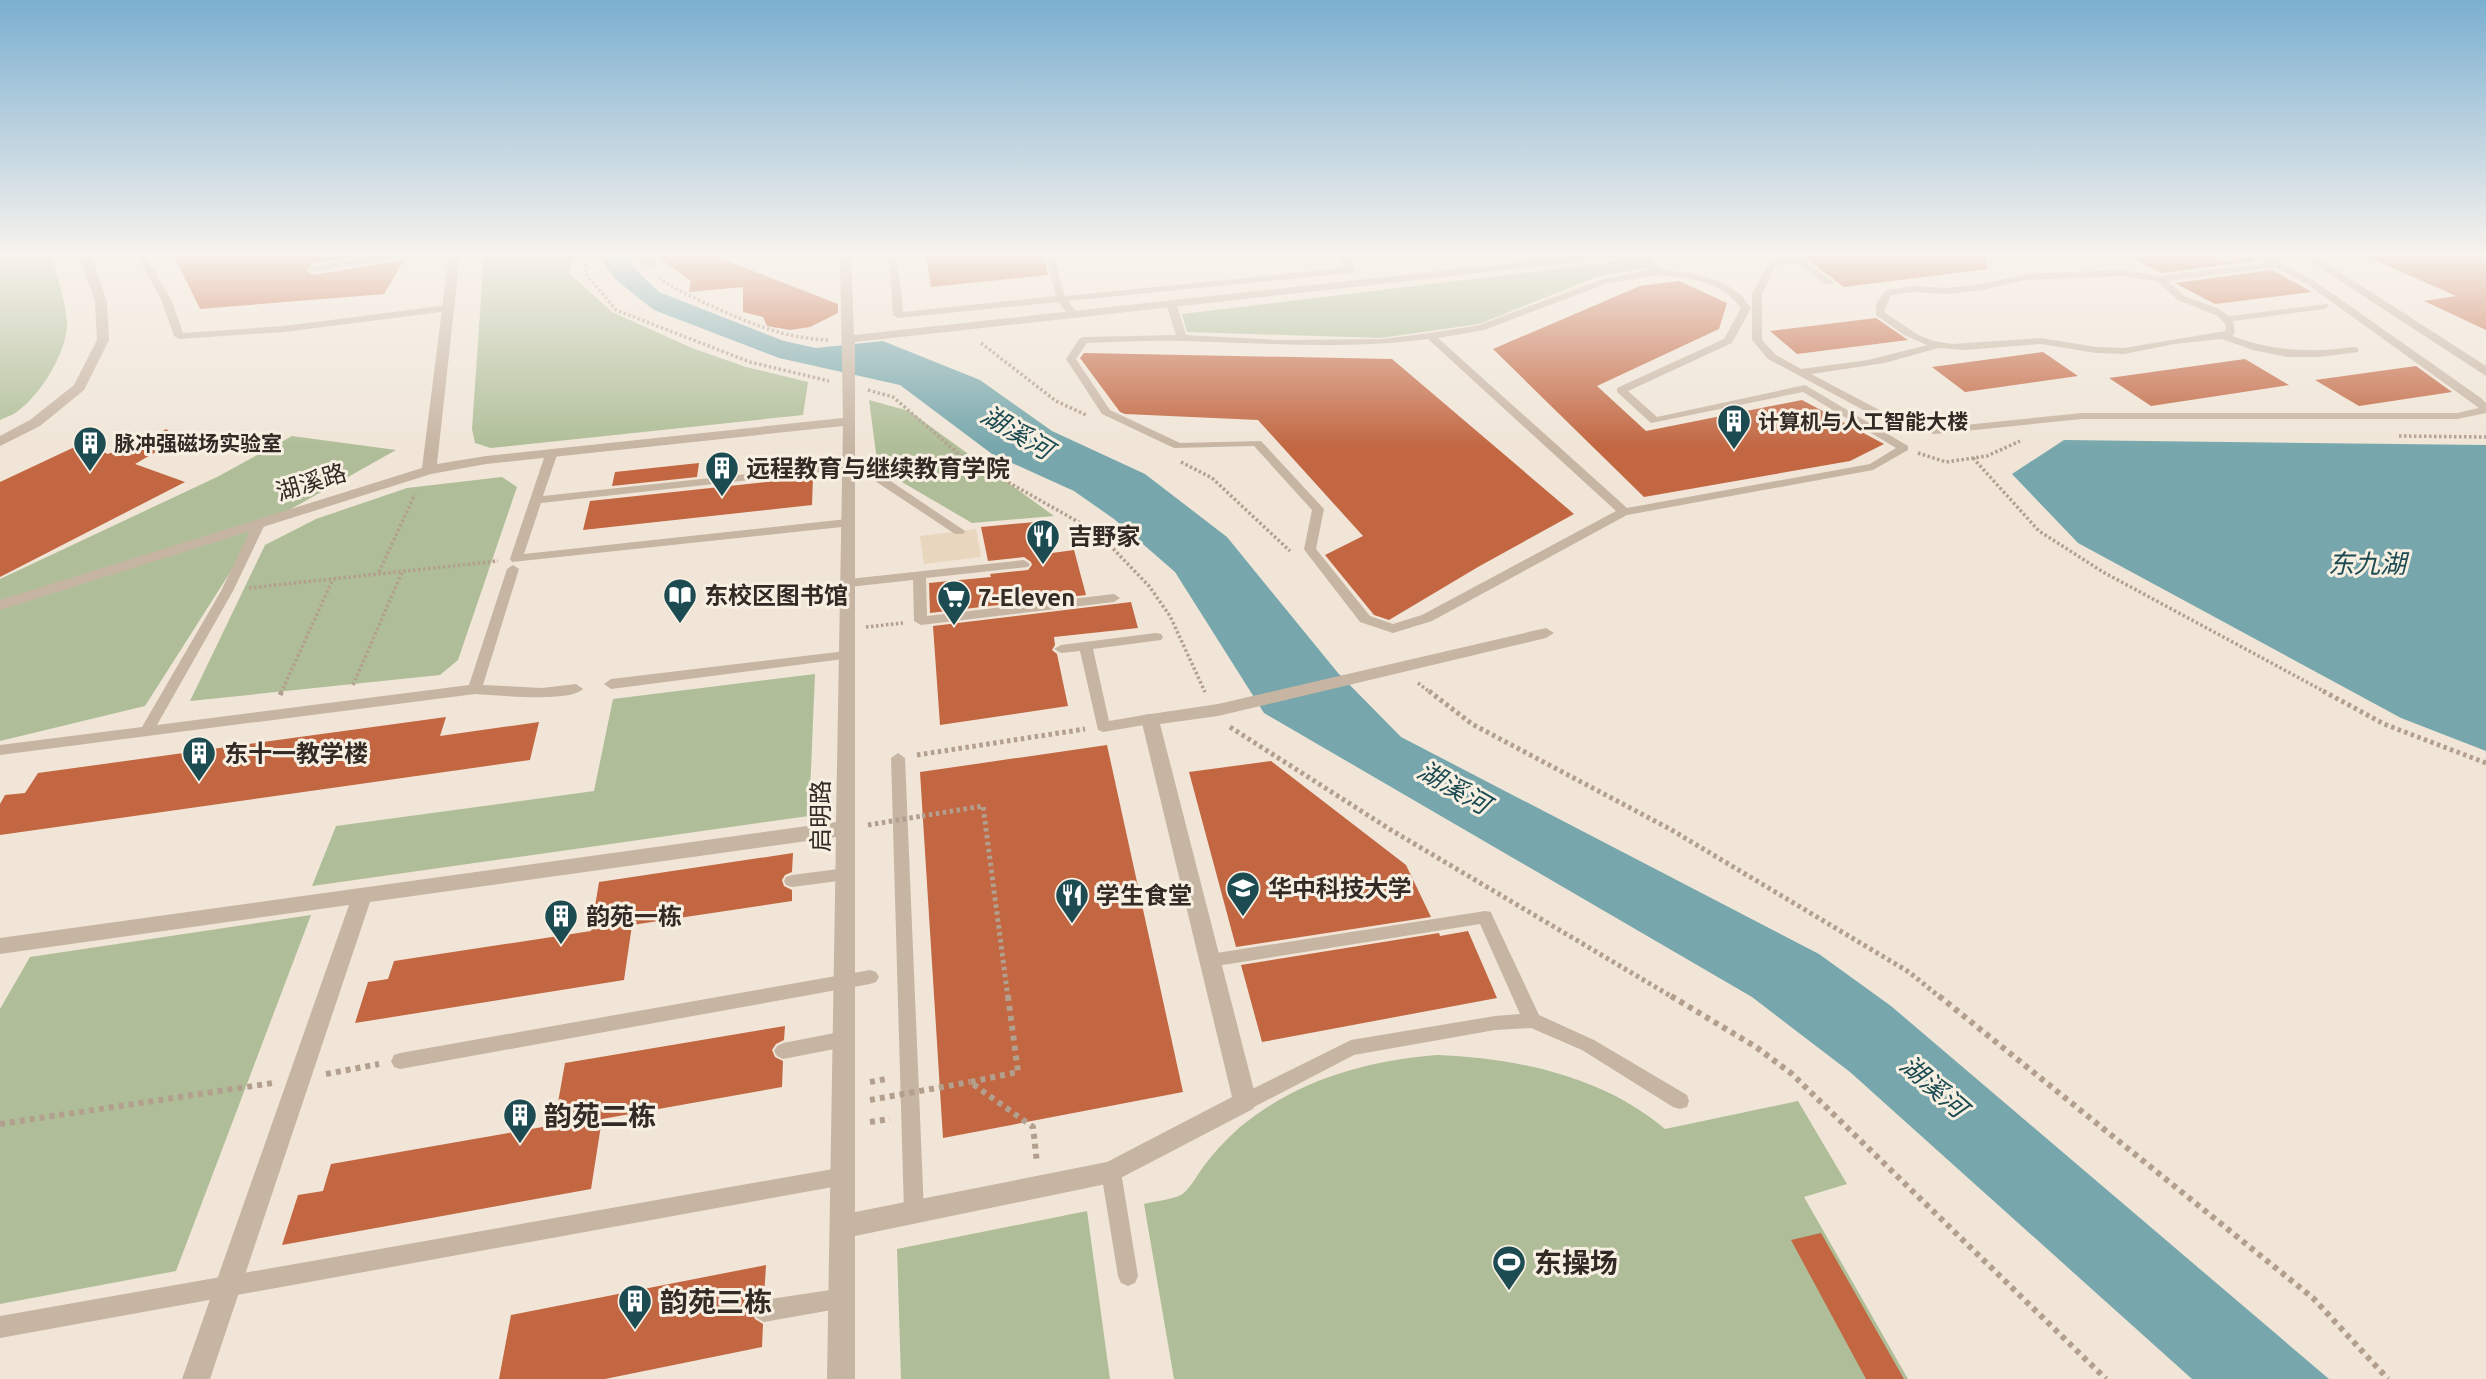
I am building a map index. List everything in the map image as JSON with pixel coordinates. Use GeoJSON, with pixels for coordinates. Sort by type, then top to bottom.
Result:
{"type":"FeatureCollection","features":[{"type":"Feature","properties":{"kind":"street"},"geometry":{"type":"LineString","coordinates":[[0,442],[34,423],[79,387],[103,340],[102,318]]}},
{"type":"Feature","properties":{"kind":"street"},"geometry":{"type":"LineString","coordinates":[[429,470],[447,318]]}},
{"type":"Feature","properties":{"kind":"street","name":"启明路"},"geometry":{"type":"LineString","coordinates":[[841,1379],[846,981],[846,655],[849,583],[847,523],[850,385],[847,318]]}},
{"type":"Feature","properties":{"kind":"street"},"geometry":{"type":"LineString","coordinates":[[848,339],[1036,318]]}},
{"type":"Feature","properties":{"kind":"street"},"geometry":{"type":"LineString","coordinates":[[2404,318],[2486,372]]}},
{"type":"Feature","properties":{"kind":"street","name":"湖溪路"},"geometry":{"type":"LineString","coordinates":[[0,605],[429,470],[552,452],[849,421]]}},
{"type":"Feature","properties":{"kind":"street"},"geometry":{"type":"LineString","coordinates":[[844,1226],[1111,1172],[1245,1102],[1150,719],[1223,709],[1399,665],[1546,633]]}},
{"type":"Feature","properties":{"kind":"street"},"geometry":{"type":"LineString","coordinates":[[0,946],[847,828]]}},
{"type":"Feature","properties":{"kind":"street"},"geometry":{"type":"LineString","coordinates":[[196,1379],[363,894]]}},
{"type":"Feature","properties":{"kind":"lane"},"geometry":{"type":"LineString","coordinates":[[173,318],[179,336],[284,329],[367,318]]}},
{"type":"Feature","properties":{"kind":"lane"},"geometry":{"type":"LineString","coordinates":[[1176,318],[1182,338]]}},
{"type":"Feature","properties":{"kind":"lane"},"geometry":{"type":"LineString","coordinates":[[1507,318],[1481,328],[1383,342],[1281,344],[1182,338],[1084,340],[1071,359],[1106,412],[1178,446],[1257,443],[1318,509],[1310,549],[1365,619],[1393,629],[1427,618],[1624,512],[1873,467],[1904,448],[1805,387],[1656,421],[1621,390],[1728,341],[1740,318]]}},
{"type":"Feature","properties":{"kind":"lane"},"geometry":{"type":"LineString","coordinates":[[1757,318],[1757,340],[1772,357],[1901,426],[1935,431],[2082,416],[2457,416],[2486,409]]}},
{"type":"Feature","properties":{"kind":"lane"},"geometry":{"type":"LineString","coordinates":[[1885,318],[1903,333],[1937,345],[1973,348],[2042,341],[2121,351],[2223,336],[2230,333],[2232,328],[2228,319],[2233,318]]}},
{"type":"Feature","properties":{"kind":"lane"},"geometry":{"type":"LineString","coordinates":[[2362,318],[2486,409]]}},
{"type":"Feature","properties":{"kind":"lane"},"geometry":{"type":"LineString","coordinates":[[1430,336],[1624,512]]}},
{"type":"Feature","properties":{"kind":"lane"},"geometry":{"type":"LineString","coordinates":[[2223,336],[2259,350],[2286,354],[2320,356],[2354,350]]}},
{"type":"Feature","properties":{"kind":"lane"},"geometry":{"type":"LineString","coordinates":[[1797,372],[1903,358],[1937,345]]}},
{"type":"Feature","properties":{"kind":"lane"},"geometry":{"type":"LineString","coordinates":[[475,689],[552,452]]}},
{"type":"Feature","properties":{"kind":"lane"},"geometry":{"type":"LineString","coordinates":[[536,500],[849,466],[867,470],[958,531]]}},
{"type":"Feature","properties":{"kind":"lane"},"geometry":{"type":"LineString","coordinates":[[147,730],[227,590],[260,522]]}},
{"type":"Feature","properties":{"kind":"lane"},"geometry":{"type":"LineString","coordinates":[[514,564],[847,523]]}},
{"type":"Feature","properties":{"kind":"lane"},"geometry":{"type":"LineString","coordinates":[[849,583],[1024,564]]}},
{"type":"Feature","properties":{"kind":"lane"},"geometry":{"type":"LineString","coordinates":[[919,575],[921,621],[1114,598]]}},
{"type":"Feature","properties":{"kind":"lane"},"geometry":{"type":"LineString","coordinates":[[1061,649],[1156,637]]}},
{"type":"Feature","properties":{"kind":"lane"},"geometry":{"type":"LineString","coordinates":[[1086,646],[1103,727],[1150,719]]}},
{"type":"Feature","properties":{"kind":"lane"},"geometry":{"type":"LineString","coordinates":[[611,684],[846,655]]}},
{"type":"Feature","properties":{"kind":"lane"},"geometry":{"type":"LineString","coordinates":[[0,750],[475,689],[542,693],[576,688]]}},
{"type":"Feature","properties":{"kind":"lane"},"geometry":{"type":"LineString","coordinates":[[898,758],[914,1212]]}},
{"type":"Feature","properties":{"kind":"lane"},"geometry":{"type":"LineString","coordinates":[[792,881],[846,874]]}},
{"type":"Feature","properties":{"kind":"lane"},"geometry":{"type":"LineString","coordinates":[[1210,960],[1485,917],[1532,1020]]}},
{"type":"Feature","properties":{"kind":"lane"},"geometry":{"type":"LineString","coordinates":[[400,1060],[870,977]]}},
{"type":"Feature","properties":{"kind":"lane"},"geometry":{"type":"LineString","coordinates":[[1245,1102],[1351,1048],[1495,1023],[1532,1020],[1588,1045],[1680,1101]]}},
{"type":"Feature","properties":{"kind":"lane"},"geometry":{"type":"LineString","coordinates":[[783,1051],[845,1039]]}},
{"type":"Feature","properties":{"kind":"lane"},"geometry":{"type":"LineString","coordinates":[[1111,1172],[1128,1276]]}},
{"type":"Feature","properties":{"kind":"lane"},"geometry":{"type":"LineString","coordinates":[[0,1326],[844,1177]]}},
{"type":"Feature","properties":{"kind":"lane"},"geometry":{"type":"LineString","coordinates":[[764,1311],[843,1298]]}},
{"type":"Feature","properties":{"kind":"path"},"geometry":{"type":"LineString","coordinates":[[638,318],[750,362],[893,397],[960,455],[1098,533],[1149,586],[1170,616],[1203,690],[1223,709],[1231,728],[1391,830],[1756,1047],[1801,1084],[2106,1379]]}},
{"type":"Feature","properties":{"kind":"path"},"geometry":{"type":"LineString","coordinates":[[743,318],[773,332],[811,341],[848,339]]}},
{"type":"Feature","properties":{"kind":"path"},"geometry":{"type":"LineString","coordinates":[[963,327],[971,337],[998,354],[1056,401],[1091,418]]}},
{"type":"Feature","properties":{"kind":"path"},"geometry":{"type":"LineString","coordinates":[[2390,436],[2486,437]]}},
{"type":"Feature","properties":{"kind":"path"},"geometry":{"type":"LineString","coordinates":[[1904,448],[1946,462],[1987,456],[2025,439]]}},
{"type":"Feature","properties":{"kind":"path"},"geometry":{"type":"LineString","coordinates":[[1973,458],[2039,531],[2104,572],[2384,724],[2486,763]]}},
{"type":"Feature","properties":{"kind":"path"},"geometry":{"type":"LineString","coordinates":[[1176,460],[1212,478],[1296,556]]}},
{"type":"Feature","properties":{"kind":"path"},"geometry":{"type":"LineString","coordinates":[[379,573],[429,470]]}},
{"type":"Feature","properties":{"kind":"path"},"geometry":{"type":"LineString","coordinates":[[227,590],[403,570],[514,564]]}},
{"type":"Feature","properties":{"kind":"path"},"geometry":{"type":"LineString","coordinates":[[344,706],[403,570]]}},
{"type":"Feature","properties":{"kind":"path"},"geometry":{"type":"LineString","coordinates":[[271,715],[334,578]]}},
{"type":"Feature","properties":{"kind":"path"},"geometry":{"type":"LineString","coordinates":[[866,627],[921,621]]}},
{"type":"Feature","properties":{"kind":"path"},"geometry":{"type":"LineString","coordinates":[[1399,665],[1419,684],[1472,724],[1670,829],[1909,972],[2313,1298],[2388,1379]]}},
{"type":"Feature","properties":{"kind":"path"},"geometry":{"type":"LineString","coordinates":[[923,754],[1103,727]]}},
{"type":"Feature","properties":{"kind":"path"},"geometry":{"type":"LineString","coordinates":[[868,825],[983,806],[1018,1072],[870,1100]]}},
{"type":"Feature","properties":{"kind":"path"},"geometry":{"type":"LineString","coordinates":[[0,1124],[299,1079],[400,1060]]}},
{"type":"Feature","properties":{"kind":"path"},"geometry":{"type":"LineString","coordinates":[[970,1082],[1033,1127],[1039,1187]]}},
{"type":"Feature","properties":{"kind":"green space"},"geometry":{"type":"Polygon","coordinates":[[[0,318],[66,318],[63,346],[52,371],[27,403],[17,412],[0,420],[0,318]]]}},
{"type":"Feature","properties":{"kind":"green space"},"geometry":{"type":"Polygon","coordinates":[[[480,318],[626,318],[692,348],[746,367],[808,382],[803,415],[491,448],[475,443],[472,429],[480,318]]]}},
{"type":"Feature","properties":{"kind":"green space"},"geometry":{"type":"Polygon","coordinates":[[[1183,318],[1493,318],[1479,324],[1381,338],[1187,332],[1183,318]]]}},
{"type":"Feature","properties":{"kind":"green space"},"geometry":{"type":"Polygon","coordinates":[[[869,400],[909,411],[1054,516],[972,523],[878,468],[869,400]]]}},
{"type":"Feature","properties":{"kind":"green space"},"geometry":{"type":"Polygon","coordinates":[[[292,436],[396,450],[259,527],[145,706],[0,741],[0,579],[217,477],[292,436]]]}},
{"type":"Feature","properties":{"kind":"green space"},"geometry":{"type":"Polygon","coordinates":[[[502,477],[517,487],[458,660],[440,675],[190,701],[265,545],[316,519],[407,488],[502,477]]]}},
{"type":"Feature","properties":{"kind":"green space"},"geometry":{"type":"Polygon","coordinates":[[[815,674],[809,816],[312,886],[336,826],[594,791],[613,699],[815,674]]]}},
{"type":"Feature","properties":{"kind":"green space"},"geometry":{"type":"Polygon","coordinates":[[[311,915],[176,1271],[0,1304],[0,1009],[30,957],[311,915]]]}},
{"type":"Feature","properties":{"kind":"green space","name":"东操场"},"geometry":{"type":"Polygon","coordinates":[[[1437,1055],[1497,1060],[1557,1073],[1614,1096],[1665,1129],[1798,1101],[1847,1184],[1804,1197],[1908,1379],[1174,1379],[1144,1204],[1181,1195],[1211,1157],[1240,1127],[1308,1085],[1358,1068],[1437,1055]]]}},
{"type":"Feature","properties":{"kind":"green space"},"geometry":{"type":"Polygon","coordinates":[[[1087,1211],[1110,1379],[901,1379],[897,1249],[1087,1211]]]}},
{"type":"Feature","properties":{"kind":"shaded area"},"geometry":{"type":"Polygon","coordinates":[[[976,529],[981,557],[924,564],[920,536],[976,529]]]}},
{"type":"Feature","properties":{"kind":"water","name":"湖溪河"},"geometry":{"type":"Polygon","coordinates":[[[676,318],[726,318],[784,341],[816,348],[883,341],[980,380],[1052,431],[1145,474],[1227,537],[1338,673],[1401,737],[1819,954],[1891,1006],[2329,1379],[2192,1379],[1850,1072],[1752,997],[1264,713],[1175,572],[1114,519],[1074,491],[992,454],[900,385],[779,358],[676,318]]]}},
{"type":"Feature","properties":{"kind":"water","name":"东九湖"},"geometry":{"type":"Polygon","coordinates":[[[2064,440],[2486,445],[2486,751],[2401,718],[2078,543],[2012,474],[2064,440]]]}},
{"type":"Feature","properties":{"kind":"building"},"geometry":{"type":"Polygon","coordinates":[[[764,318],[827,318],[810,327],[790,330],[767,326],[764,318]]]}},
{"type":"Feature","properties":{"kind":"building"},"geometry":{"type":"Polygon","coordinates":[[[1565,318],[1722,318],[1719,329],[1597,386],[1646,431],[1802,400],[1884,444],[1850,461],[1644,497],[1493,349],[1565,318]]]}},
{"type":"Feature","properties":{"kind":"building"},"geometry":{"type":"Polygon","coordinates":[[[1877,318],[1908,340],[1797,354],[1770,331],[1877,318]]]}},
{"type":"Feature","properties":{"kind":"building"},"geometry":{"type":"Polygon","coordinates":[[[2461,318],[2486,318],[2486,330],[2461,318]]]}},
{"type":"Feature","properties":{"kind":"building"},"geometry":{"type":"Polygon","coordinates":[[[2043,352],[2078,376],[1965,392],[1932,367],[2043,352]]]}},
{"type":"Feature","properties":{"kind":"building"},"geometry":{"type":"Polygon","coordinates":[[[1084,353],[1392,359],[1574,514],[1389,620],[1374,615],[1325,555],[1363,536],[1258,420],[1125,414],[1120,412],[1080,358],[1084,353]]]}},
{"type":"Feature","properties":{"kind":"building"},"geometry":{"type":"Polygon","coordinates":[[[2245,359],[2289,385],[2151,406],[2109,378],[2245,359]]]}},
{"type":"Feature","properties":{"kind":"building"},"geometry":{"type":"Polygon","coordinates":[[[2416,366],[2452,392],[2359,406],[2315,380],[2416,366]]]}},
{"type":"Feature","properties":{"kind":"building","name":"脉冲强磁场实验室"},"geometry":{"type":"Polygon","coordinates":[[[167,429],[173,442],[135,464],[185,482],[0,577],[0,482],[81,444],[108,454],[167,429]]]}},
{"type":"Feature","properties":{"kind":"building"},"geometry":{"type":"Polygon","coordinates":[[[699,463],[697,477],[612,486],[615,472],[699,463]]]}},
{"type":"Feature","properties":{"kind":"building","name":"远程教育与继续教育学院"},"geometry":{"type":"Polygon","coordinates":[[[813,477],[812,505],[583,530],[590,501],[813,477]]]}},
{"type":"Feature","properties":{"kind":"building"},"geometry":{"type":"Polygon","coordinates":[[[1046,521],[1052,553],[1074,550],[1086,595],[930,613],[929,583],[991,577],[990,574],[1028,570],[1032,565],[1024,557],[988,561],[981,527],[1046,521]]]}},
{"type":"Feature","properties":{"kind":"building"},"geometry":{"type":"Polygon","coordinates":[[[1131,602],[1138,628],[1054,637],[1055,645],[1052,650],[1057,654],[1068,706],[940,725],[933,626],[1131,602]]]}},
{"type":"Feature","properties":{"kind":"building","name":"东十一教学楼"},"geometry":{"type":"Polygon","coordinates":[[[446,717],[440,736],[539,722],[530,760],[0,835],[0,804],[5,795],[25,793],[38,773],[446,717]]]}},
{"type":"Feature","properties":{"kind":"building"},"geometry":{"type":"Polygon","coordinates":[[[1107,745],[1183,1092],[943,1138],[920,772],[1107,745]]]}},
{"type":"Feature","properties":{"kind":"building"},"geometry":{"type":"Polygon","coordinates":[[[1271,761],[1406,865],[1431,917],[1236,947],[1189,772],[1271,761]]]}},
{"type":"Feature","properties":{"kind":"building","name":"韵苑一栋"},"geometry":{"type":"Polygon","coordinates":[[[793,853],[792,872],[782,880],[784,886],[792,890],[792,901],[632,925],[624,980],[355,1023],[368,982],[388,979],[394,961],[591,931],[599,882],[793,853]]]}},
{"type":"Feature","properties":{"kind":"building"},"geometry":{"type":"Polygon","coordinates":[[[1468,931],[1497,998],[1262,1042],[1241,965],[1439,933],[1440,936],[1468,931]]]}},
{"type":"Feature","properties":{"kind":"building","name":"韵苑二栋"},"geometry":{"type":"Polygon","coordinates":[[[785,1026],[784,1040],[772,1050],[775,1057],[783,1061],[782,1087],[602,1119],[591,1189],[282,1245],[298,1195],[323,1191],[331,1164],[554,1125],[565,1063],[785,1026]]]}},
{"type":"Feature","properties":{"kind":"building"},"geometry":{"type":"Polygon","coordinates":[[[1821,1233],[1904,1379],[1866,1379],[1791,1240],[1821,1233]]]}},
{"type":"Feature","properties":{"kind":"building","name":"韵苑三栋"},"geometry":{"type":"Polygon","coordinates":[[[766,1265],[764,1297],[756,1302],[751,1310],[755,1319],[763,1324],[762,1347],[605,1379],[499,1379],[511,1315],[766,1265]]]}},
{"type":"Feature","properties":{"kind":"place","name":"计算机与人工智能大楼"},"geometry":{"type":"Point","coordinates":[1734,451]}},
{"type":"Feature","properties":{"kind":"place","name":"脉冲强磁场实验室"},"geometry":{"type":"Point","coordinates":[90,473]}},
{"type":"Feature","properties":{"kind":"place","name":"远程教育与继续教育学院"},"geometry":{"type":"Point","coordinates":[722,498]}},
{"type":"Feature","properties":{"kind":"place","name":"吉野家"},"geometry":{"type":"Point","coordinates":[1043,566]}},
{"type":"Feature","properties":{"kind":"place","name":"东校区图书馆"},"geometry":{"type":"Point","coordinates":[680,625]}},
{"type":"Feature","properties":{"kind":"place","name":"7-Eleven"},"geometry":{"type":"Point","coordinates":[954,627]}},
{"type":"Feature","properties":{"kind":"place","name":"东十一教学楼"},"geometry":{"type":"Point","coordinates":[199,783]}},
{"type":"Feature","properties":{"kind":"place","name":"华中科技大学"},"geometry":{"type":"Point","coordinates":[1243,918]}},
{"type":"Feature","properties":{"kind":"place","name":"学生食堂"},"geometry":{"type":"Point","coordinates":[1072,925]}},
{"type":"Feature","properties":{"kind":"place","name":"韵苑一栋"},"geometry":{"type":"Point","coordinates":[561,946]}},
{"type":"Feature","properties":{"kind":"place","name":"韵苑二栋"},"geometry":{"type":"Point","coordinates":[520,1145]}},
{"type":"Feature","properties":{"kind":"place","name":"东操场"},"geometry":{"type":"Point","coordinates":[1509,1292]}},
{"type":"Feature","properties":{"kind":"place","name":"韵苑三栋"},"geometry":{"type":"Point","coordinates":[635,1331]}}]}
